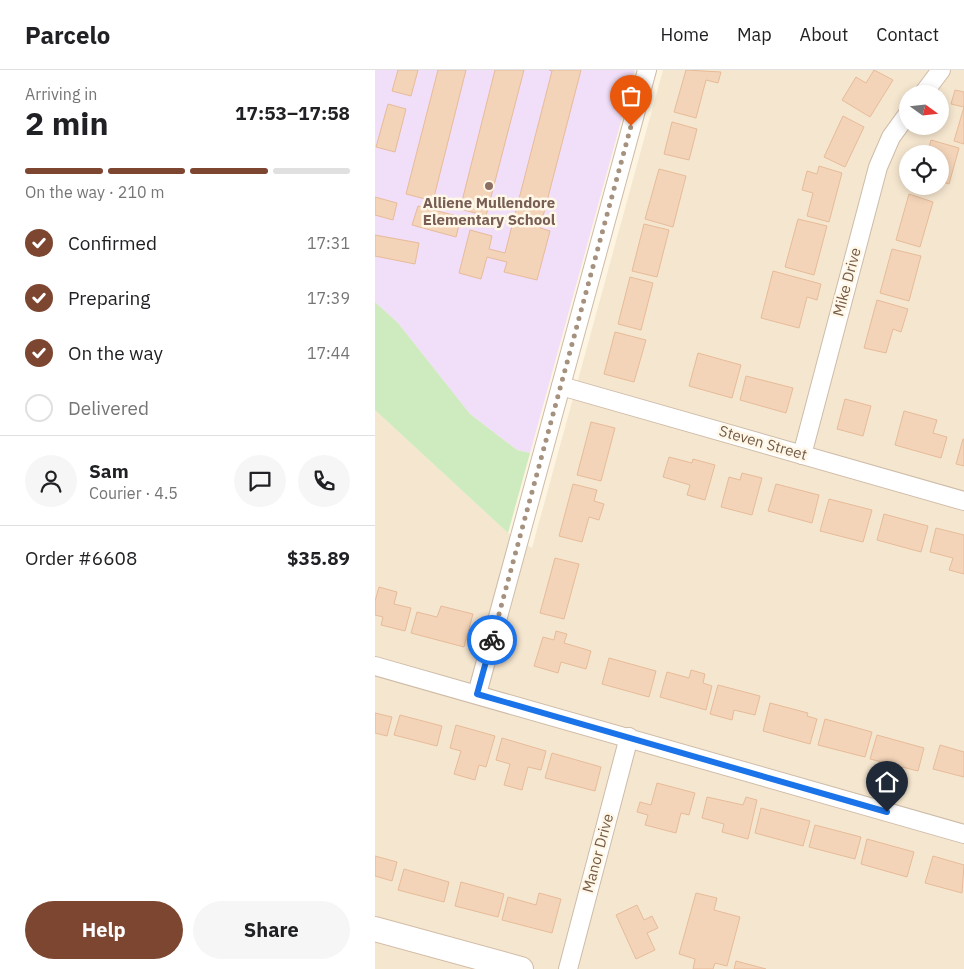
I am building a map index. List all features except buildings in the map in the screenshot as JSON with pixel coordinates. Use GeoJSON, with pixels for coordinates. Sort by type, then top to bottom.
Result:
{"type":"FeatureCollection","features":[{"type":"Feature","properties":{"kind":"street"},"geometry":{"type":"LineString","coordinates":[[477,694],[647,70]]}},
{"type":"Feature","properties":{"kind":"street"},"geometry":{"type":"LineString","coordinates":[[930,85],[941,70]]}},
{"type":"Feature","properties":{"kind":"street","name":"Mike Drive"},"geometry":{"type":"LineString","coordinates":[[801,455],[878,167],[891,138],[899,126]]}},
{"type":"Feature","properties":{"kind":"street","name":"Steven Street"},"geometry":{"type":"LineString","coordinates":[[561,386],[964,501]]}},
{"type":"Feature","properties":{"kind":"street"},"geometry":{"type":"LineString","coordinates":[[375,666],[629,738],[772,781],[964,834]]}},
{"type":"Feature","properties":{"kind":"street","name":"Manor Drive"},"geometry":{"type":"LineString","coordinates":[[568,969],[629,738]]}},
{"type":"Feature","properties":{"kind":"street"},"geometry":{"type":"LineString","coordinates":[[375,929],[521,969]]}},
{"type":"Feature","properties":{"kind":"shaded area","name":"Alliene Mullendore Elementary School"},"geometry":{"type":"Polygon","coordinates":[[[375,70],[635,70],[530,453],[517,450],[470,414],[398,323],[375,302],[375,70]]]}},
{"type":"Feature","properties":{"kind":"shaded area"},"geometry":{"type":"Polygon","coordinates":[[[663,70],[964,70],[964,969],[375,969],[375,410],[508,533],[532,548],[663,70]]]}},
{"type":"Feature","properties":{"kind":"green space"},"geometry":{"type":"Polygon","coordinates":[[[375,302],[398,323],[470,414],[517,450],[530,453],[508,533],[375,410],[375,302]]]}},
{"type":"Feature","properties":{"kind":"way so far"},"geometry":{"type":"LineString","coordinates":[[492,640],[631,126]]}},
{"type":"Feature","properties":{"kind":"place","name":"Alliene Mullendore Elementary School"},"geometry":{"type":"Point","coordinates":[489,186]}},
{"type":"Feature","properties":{"kind":"route"},"geometry":{"type":"LineString","coordinates":[[492,640],[477,694],[772,781],[887,812]]}}]}
